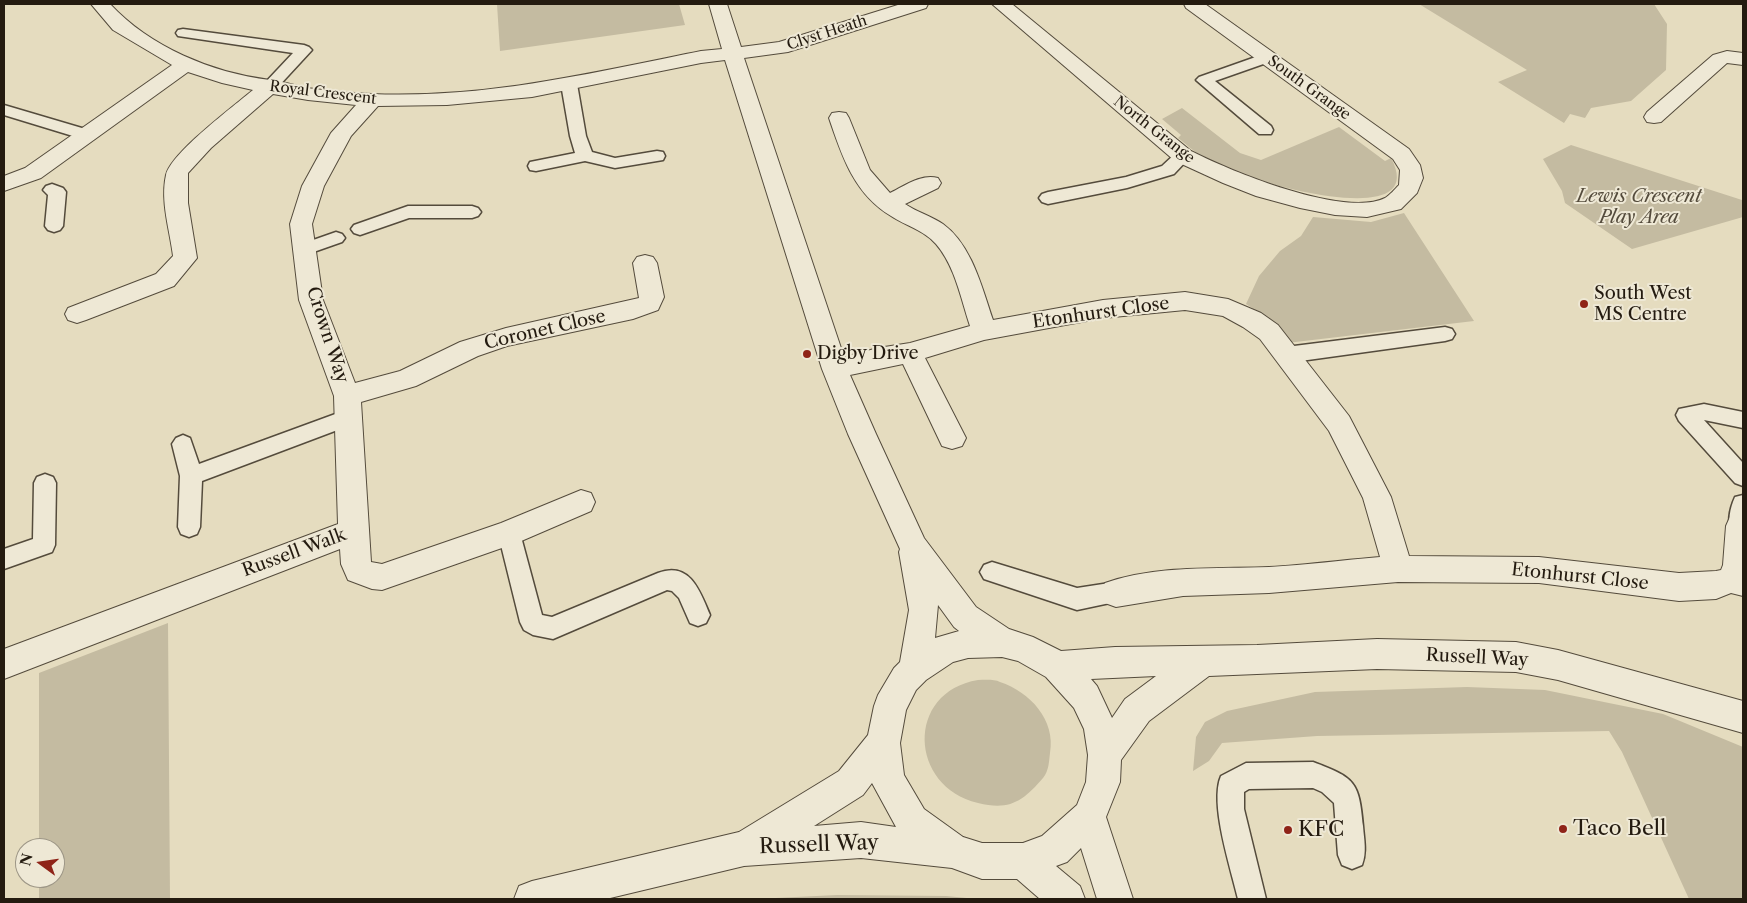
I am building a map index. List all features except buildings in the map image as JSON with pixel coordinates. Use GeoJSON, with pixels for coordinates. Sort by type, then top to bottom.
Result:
{"type":"FeatureCollection","features":[{"type":"Feature","properties":{"kind":"street","name":"Royal Crescent"},"geometry":{"type":"LineString","coordinates":[[100,4],[120,26],[185,66],[229,79],[308,94],[372,100],[447,99],[569,84],[701,57],[733,54]]}},
{"type":"Feature","properties":{"kind":"street"},"geometry":{"type":"LineString","coordinates":[[718,4],[750,113],[835,369],[862,434],[914,547],[965,617],[1002,642]]}},
{"type":"Feature","properties":{"kind":"street","name":"Clyst Heath"},"geometry":{"type":"LineString","coordinates":[[733,54],[782,48],[919,4]]}},
{"type":"Feature","properties":{"kind":"street","name":"North Grange"},"geometry":{"type":"LineString","coordinates":[[1002,4],[1184,156],[1207,168],[1244,184],[1279,195],[1334,208],[1356,209],[1389,206],[1408,190],[1411,181]]}},
{"type":"Feature","properties":{"kind":"street","name":"South Grange"},"geometry":{"type":"LineString","coordinates":[[1193,4],[1401,154],[1409,163],[1411,181]]}},
{"type":"Feature","properties":{"kind":"street"},"geometry":{"type":"LineString","coordinates":[[1654,117],[1720,59],[1727,57],[1743,59]]}},
{"type":"Feature","properties":{"kind":"street"},"geometry":{"type":"LineString","coordinates":[[19,181],[185,66]]}},
{"type":"Feature","properties":{"kind":"street"},"geometry":{"type":"LineString","coordinates":[[77,314],[165,280],[176,269],[185,258],[176,193],[177,173],[181,166],[212,137],[270,86]]}},
{"type":"Feature","properties":{"kind":"street","name":"Crown Way"},"geometry":{"type":"LineString","coordinates":[[353,531],[348,407],[311,300],[302,224],[313,186],[342,133],[372,100]]}},
{"type":"Feature","properties":{"kind":"street"},"geometry":{"type":"LineString","coordinates":[[839,118],[858,172],[866,184],[888,203],[944,237],[956,252],[984,331]]}},
{"type":"Feature","properties":{"kind":"street"},"geometry":{"type":"LineString","coordinates":[[888,203],[930,183]]}},
{"type":"Feature","properties":{"kind":"street","name":"Coronet Close"},"geometry":{"type":"LineString","coordinates":[[348,407],[469,349],[506,337],[633,310],[649,304],[652,297],[645,264]]}},
{"type":"Feature","properties":{"kind":"street","name":"Etonhurst Close"},"geometry":{"type":"LineString","coordinates":[[835,369],[878,358],[910,353],[984,331],[1102,309],[1185,301],[1228,308],[1252,320],[1269,332],[1343,432],[1377,498],[1398,570]]}},
{"type":"Feature","properties":{"kind":"street"},"geometry":{"type":"LineString","coordinates":[[910,353],[952,438]]}},
{"type":"Feature","properties":{"kind":"street","name":"Russell Walk"},"geometry":{"type":"LineString","coordinates":[[4,664],[175,597],[353,531],[356,564],[359,571],[372,576],[382,577],[509,533],[582,502]]}},
{"type":"Feature","properties":{"kind":"street","name":"Etonhurst Close"},"geometry":{"type":"LineString","coordinates":[[1116,593],[1183,582],[1269,580],[1398,570],[1539,570],[1679,587],[1716,585],[1737,581],[1741,515]]}},
{"type":"Feature","properties":{"kind":"street"},"geometry":{"type":"LineString","coordinates":[[914,547],[924,610],[915,669]]}},
{"type":"Feature","properties":{"kind":"street"},"geometry":{"type":"LineString","coordinates":[[968,642],[1002,642],[1022,647],[1044,657],[1057,666],[1086,697],[1100,729],[1105,755],[1103,782],[1089,817],[1054,849],[1023,861],[1006,862],[982,861],[953,851],[912,821],[888,780],[883,742],[890,706],[905,680],[915,669],[945,649],[968,642]]}},
{"type":"Feature","properties":{"kind":"street","name":"Russell Way"},"geometry":{"type":"LineString","coordinates":[[1057,666],[1115,662],[1204,661],[1377,654],[1516,657],[1558,664],[1743,717]]}},
{"type":"Feature","properties":{"kind":"street"},"geometry":{"type":"LineString","coordinates":[[1105,755],[1136,710],[1204,661]]}},
{"type":"Feature","properties":{"kind":"street","name":"Russell Way"},"geometry":{"type":"LineString","coordinates":[[744,848],[851,783],[883,742]]}},
{"type":"Feature","properties":{"kind":"street"},"geometry":{"type":"LineString","coordinates":[[1089,817],[1115,899]]}},
{"type":"Feature","properties":{"kind":"street","name":"Russell Way"},"geometry":{"type":"LineString","coordinates":[[532,899],[744,848],[861,840],[953,851]]}},
{"type":"Feature","properties":{"kind":"street"},"geometry":{"type":"LineString","coordinates":[[1023,861],[1067,899]]}},
{"type":"Feature","properties":{"kind":"lane"},"geometry":{"type":"LineString","coordinates":[[183,33],[304,50],[270,86]]}},
{"type":"Feature","properties":{"kind":"lane"},"geometry":{"type":"LineString","coordinates":[[1265,130],[1204,80],[1267,58]]}},
{"type":"Feature","properties":{"kind":"lane"},"geometry":{"type":"LineString","coordinates":[[569,84],[578,136],[585,156]]}},
{"type":"Feature","properties":{"kind":"lane"},"geometry":{"type":"LineString","coordinates":[[4,110],[86,135]]}},
{"type":"Feature","properties":{"kind":"lane"},"geometry":{"type":"LineString","coordinates":[[536,166],[585,156],[614,163],[657,156]]}},
{"type":"Feature","properties":{"kind":"lane"},"geometry":{"type":"LineString","coordinates":[[1048,198],[1127,182],[1168,170],[1184,156]]}},
{"type":"Feature","properties":{"kind":"lane"},"geometry":{"type":"LineString","coordinates":[[52,190],[57,192],[54,226]]}},
{"type":"Feature","properties":{"kind":"lane"},"geometry":{"type":"LineString","coordinates":[[360,229],[408,212],[472,212]]}},
{"type":"Feature","properties":{"kind":"lane"},"geometry":{"type":"LineString","coordinates":[[305,249],[336,238]]}},
{"type":"Feature","properties":{"kind":"lane"},"geometry":{"type":"LineString","coordinates":[[1286,355],[1445,334]]}},
{"type":"Feature","properties":{"kind":"lane"},"geometry":{"type":"LineString","coordinates":[[191,476],[348,407]]}},
{"type":"Feature","properties":{"kind":"lane"},"geometry":{"type":"LineString","coordinates":[[1743,420],[1704,412],[1686,415],[1743,477]]}},
{"type":"Feature","properties":{"kind":"lane"},"geometry":{"type":"LineString","coordinates":[[183,444],[191,476],[189,527]]}},
{"type":"Feature","properties":{"kind":"lane"},"geometry":{"type":"LineString","coordinates":[[4,559],[44,545],[45,483]]}},
{"type":"Feature","properties":{"kind":"lane"},"geometry":{"type":"LineString","coordinates":[[509,533],[532,622],[541,627],[553,628],[666,580],[676,579],[686,586],[698,615]]}},
{"type":"Feature","properties":{"kind":"lane"},"geometry":{"type":"LineString","coordinates":[[992,572],[1077,599],[1116,593]]}},
{"type":"Feature","properties":{"kind":"lane"},"geometry":{"type":"LineString","coordinates":[[1252,899],[1232,809],[1230,786],[1246,776],[1313,775],[1331,782],[1347,797],[1352,855]]}},
{"type":"Feature","properties":{"kind":"green space"},"geometry":{"type":"Polygon","coordinates":[[[497,4],[679,4],[685,25],[500,51],[497,4]]]}},
{"type":"Feature","properties":{"kind":"green space"},"geometry":{"type":"Polygon","coordinates":[[[1419,4],[1654,4],[1667,24],[1666,70],[1631,101],[1591,108],[1585,118],[1570,114],[1564,123],[1498,82],[1527,70],[1419,4]]]}},
{"type":"Feature","properties":{"kind":"green space"},"geometry":{"type":"Polygon","coordinates":[[[1182,108],[1240,153],[1261,160],[1339,127],[1385,161],[1391,158],[1397,179],[1390,191],[1373,197],[1350,198],[1299,191],[1256,179],[1209,160],[1196,153],[1178,138],[1181,135],[1162,119],[1182,108]]]}},
{"type":"Feature","properties":{"kind":"green space","name":"Lewis Crescent Play Area"},"geometry":{"type":"Polygon","coordinates":[[[1571,145],[1742,200],[1743,217],[1632,249],[1565,203],[1562,191],[1543,159],[1571,145]]]}},
{"type":"Feature","properties":{"kind":"green space"},"geometry":{"type":"Polygon","coordinates":[[[1404,213],[1474,321],[1287,343],[1261,314],[1246,304],[1259,276],[1280,251],[1301,236],[1313,217],[1371,222],[1404,213]]]}},
{"type":"Feature","properties":{"kind":"green space"},"geometry":{"type":"Polygon","coordinates":[[[168,623],[170,899],[39,899],[39,888],[65,888],[65,838],[39,838],[39,673],[168,623]]]}},
{"type":"Feature","properties":{"kind":"green space"},"geometry":{"type":"Polygon","coordinates":[[[978,680],[998,681],[1021,693],[1031,700],[1038,709],[1049,729],[1050,753],[1045,775],[1029,793],[1007,805],[999,806],[978,803],[955,794],[939,779],[928,760],[925,740],[928,720],[938,702],[954,688],[978,680]]]}},
{"type":"Feature","properties":{"kind":"green space"},"geometry":{"type":"Polygon","coordinates":[[[1467,687],[1545,690],[1663,714],[1743,747],[1743,899],[1689,899],[1622,752],[1609,731],[1317,736],[1222,743],[1209,761],[1193,771],[1196,737],[1205,722],[1227,711],[1315,692],[1467,687]]]}},
{"type":"Feature","properties":{"kind":"green space"},"geometry":{"type":"Polygon","coordinates":[[[837,895],[946,896],[977,899],[755,899],[837,895]]]}},
{"type":"Feature","properties":{"kind":"place","name":"South West MS Centre"},"geometry":{"type":"Point","coordinates":[1584,304]}},
{"type":"Feature","properties":{"kind":"place","name":"Digby Drive"},"geometry":{"type":"Point","coordinates":[807,354]}},
{"type":"Feature","properties":{"kind":"place","name":"Taco Bell"},"geometry":{"type":"Point","coordinates":[1563,829]}},
{"type":"Feature","properties":{"kind":"place","name":"KFC"},"geometry":{"type":"Point","coordinates":[1288,830]}}]}
